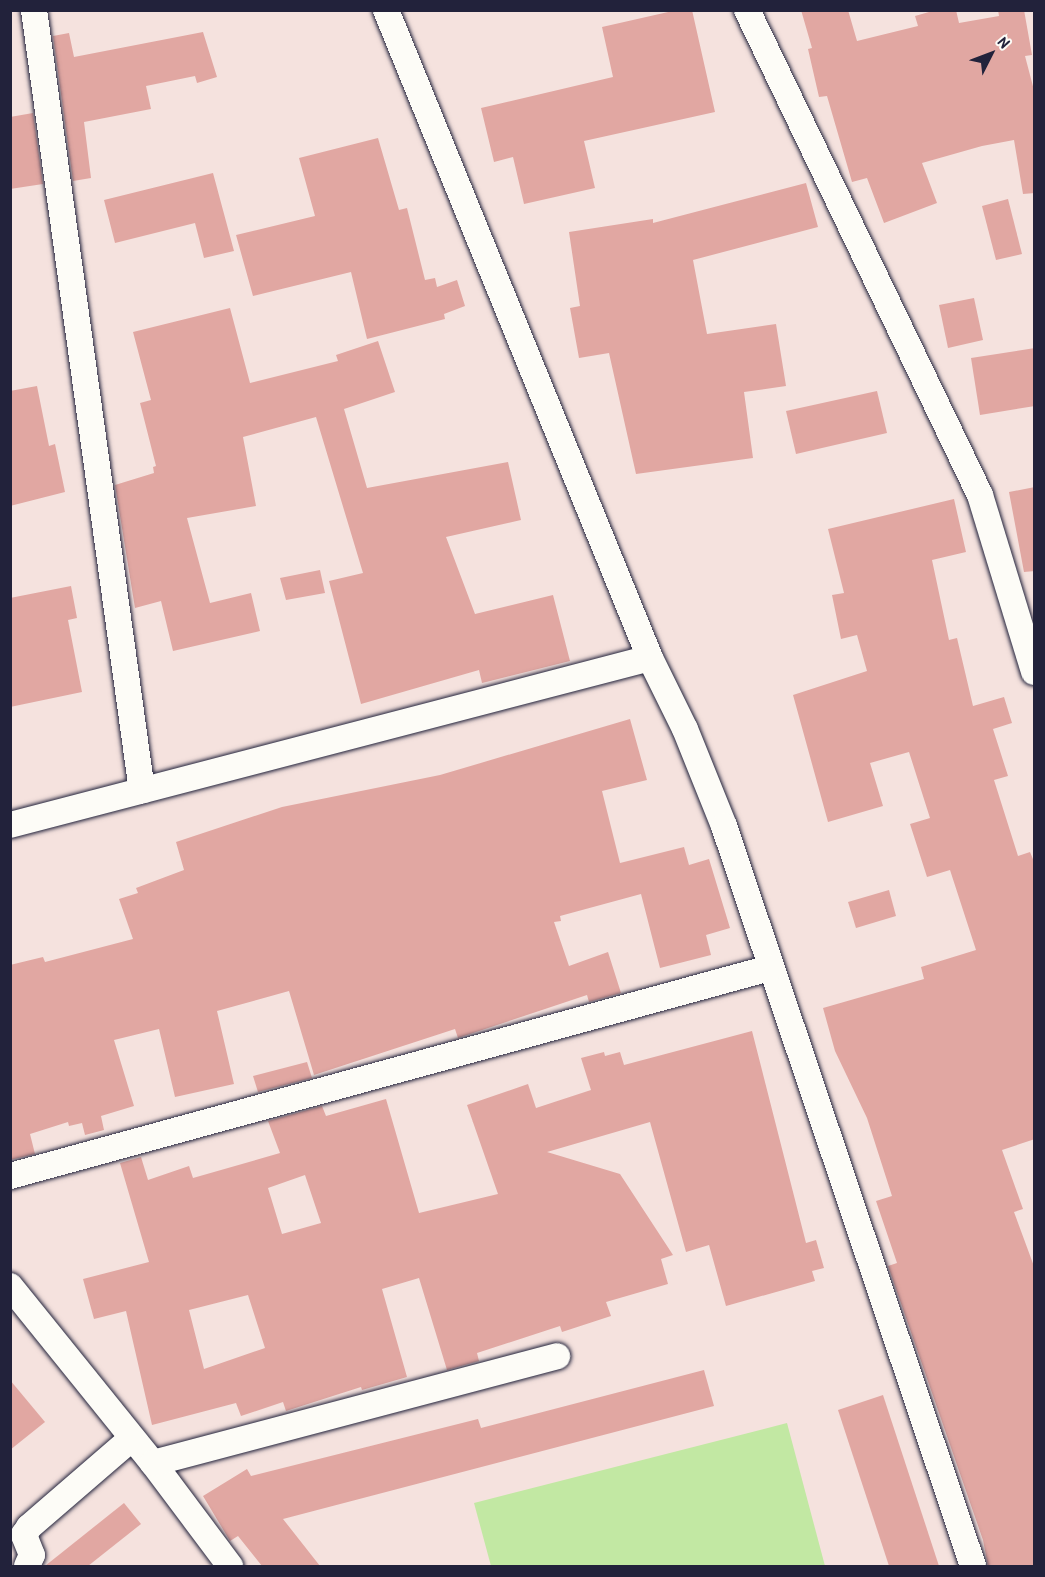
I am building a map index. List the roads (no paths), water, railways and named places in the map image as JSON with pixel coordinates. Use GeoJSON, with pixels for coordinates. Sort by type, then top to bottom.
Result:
{"type":"FeatureCollection","features":[{"type":"Feature","properties":{"kind":"street"},"geometry":{"type":"LineString","coordinates":[[34,10],[142,791]]}},
{"type":"Feature","properties":{"kind":"street"},"geometry":{"type":"LineString","coordinates":[[386,10],[650,658],[685,729],[724,826],[973,1566]]}},
{"type":"Feature","properties":{"kind":"street"},"geometry":{"type":"LineString","coordinates":[[747,10],[980,495],[1035,672]]}},
{"type":"Feature","properties":{"kind":"street"},"geometry":{"type":"LineString","coordinates":[[10,825],[650,658]]}},
{"type":"Feature","properties":{"kind":"street"},"geometry":{"type":"LineString","coordinates":[[10,1176],[770,968]]}},
{"type":"Feature","properties":{"kind":"street"},"geometry":{"type":"LineString","coordinates":[[15,1300],[153,1463],[230,1566]]}},
{"type":"Feature","properties":{"kind":"street"},"geometry":{"type":"LineString","coordinates":[[153,1463],[557,1356]]}},
{"type":"Feature","properties":{"kind":"street"},"geometry":{"type":"LineString","coordinates":[[27,1566],[32,1555],[24,1535],[29,1527],[132,1438]]}}]}
